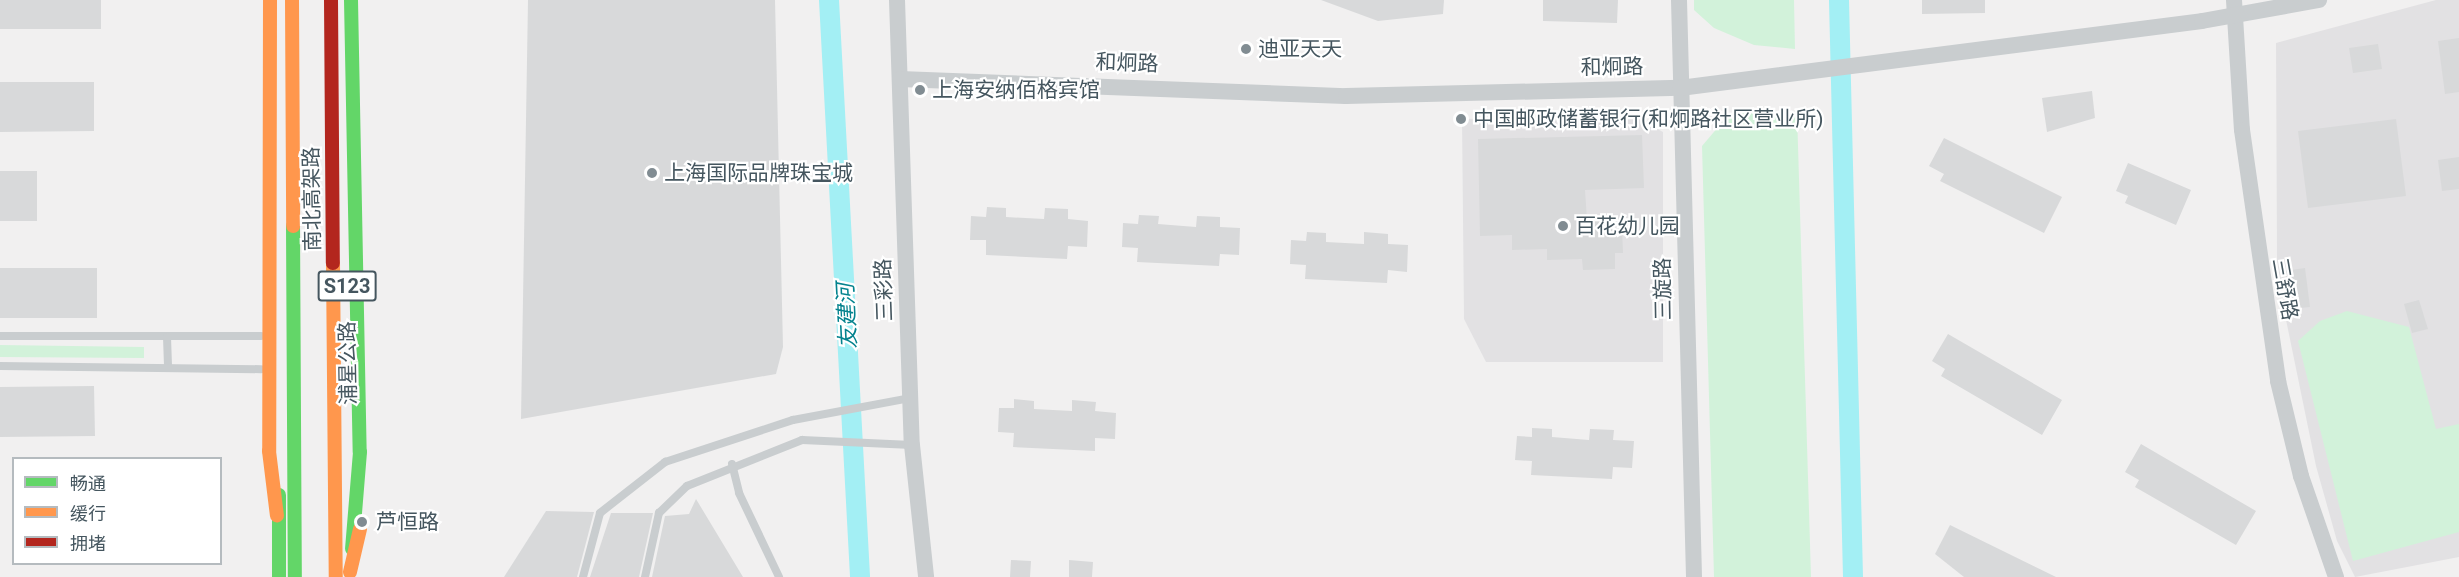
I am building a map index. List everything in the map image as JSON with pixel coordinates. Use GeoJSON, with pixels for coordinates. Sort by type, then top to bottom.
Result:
{"type":"FeatureCollection","features":[{"type":"Feature","properties":{"kind":"main road"},"geometry":{"type":"LineString","coordinates":[[261,0],[261,448],[278,527]]}},
{"type":"Feature","properties":{"kind":"main road"},"geometry":{"type":"LineString","coordinates":[[270,0],[269,451],[278,527]]}},
{"type":"Feature","properties":{"kind":"main road"},"geometry":{"type":"LineString","coordinates":[[279,577],[278,527],[283,338],[281,0]]}},
{"type":"Feature","properties":{"kind":"main road","name":"南北高架路"},"geometry":{"type":"LineString","coordinates":[[292,0],[295,577]]}},
{"type":"Feature","properties":{"kind":"main road","name":"南北高架路"},"geometry":{"type":"LineString","coordinates":[[331,0],[345,576]]}},
{"type":"Feature","properties":{"kind":"main road"},"geometry":{"type":"LineString","coordinates":[[345,576],[360,453],[347,2]]}},
{"type":"Feature","properties":{"kind":"main road","name":"浦星公路"},"geometry":{"type":"LineString","coordinates":[[345,576],[370,453],[367,113],[347,2]]}},
{"type":"Feature","properties":{"kind":"main road","name":"浦星公路"},"geometry":{"type":"LineString","coordinates":[[345,576],[347,2]]}},
{"type":"Feature","properties":{"kind":"street","name":"三彩路"},"geometry":{"type":"LineString","coordinates":[[897,0],[912,445],[926,577]]}},
{"type":"Feature","properties":{"kind":"street","name":"三旋路"},"geometry":{"type":"LineString","coordinates":[[1679,0],[1694,577]]}},
{"type":"Feature","properties":{"kind":"street","name":"和炯路"},"geometry":{"type":"LineString","coordinates":[[900,79],[1346,96],[1680,88],[2233,8],[2319,0]]}},
{"type":"Feature","properties":{"kind":"street","name":"三舒路"},"geometry":{"type":"LineString","coordinates":[[2233,8],[2256,252],[2278,381],[2301,476],[2336,577]]}},
{"type":"Feature","properties":{"kind":"lane"},"geometry":{"type":"LineString","coordinates":[[0,336],[261,336]]}},
{"type":"Feature","properties":{"kind":"lane"},"geometry":{"type":"LineString","coordinates":[[167,337],[168,368]]}},
{"type":"Feature","properties":{"kind":"lane"},"geometry":{"type":"LineString","coordinates":[[0,366],[261,369]]}},
{"type":"Feature","properties":{"kind":"lane"},"geometry":{"type":"LineString","coordinates":[[583,577],[600,513],[665,462],[819,415],[910,398]]}},
{"type":"Feature","properties":{"kind":"lane"},"geometry":{"type":"LineString","coordinates":[[645,577],[648,547],[663,505],[687,486],[732,464],[802,440],[912,445]]}},
{"type":"Feature","properties":{"kind":"lane"},"geometry":{"type":"LineString","coordinates":[[732,464],[739,493],[779,577]]}},
{"type":"Feature","properties":{"kind":"shaded area"},"geometry":{"type":"Polygon","coordinates":[[[2436,0],[2459,0],[2459,557],[2355,577],[2337,541],[2316,466],[2285,315],[2277,261],[2276,43],[2436,0]]]}},
{"type":"Feature","properties":{"kind":"shaded area","name":"百花幼儿园"},"geometry":{"type":"Polygon","coordinates":[[[1634,116],[1663,132],[1663,362],[1486,362],[1464,319],[1462,119],[1634,116]]]}},
{"type":"Feature","properties":{"kind":"green space"},"geometry":{"type":"Polygon","coordinates":[[[1694,0],[1794,0],[1795,49],[1754,45],[1714,28],[1694,10],[1694,0]]]}},
{"type":"Feature","properties":{"kind":"green space"},"geometry":{"type":"Polygon","coordinates":[[[1797,112],[1811,577],[1714,577],[1702,146],[1730,113],[1797,112]]]}},
{"type":"Feature","properties":{"kind":"green space"},"geometry":{"type":"Polygon","coordinates":[[[2347,311],[2409,327],[2436,429],[2459,424],[2459,532],[2353,561],[2298,341],[2320,321],[2347,311]]]}},
{"type":"Feature","properties":{"kind":"green space"},"geometry":{"type":"Polygon","coordinates":[[[0,345],[144,347],[144,358],[0,357],[0,345]]]}},
{"type":"Feature","properties":{"kind":"building"},"geometry":{"type":"Polygon","coordinates":[[[0,0],[101,0],[101,29],[0,29],[0,0]]]}},
{"type":"Feature","properties":{"kind":"building","name":"上海国际品牌珠宝城"},"geometry":{"type":"Polygon","coordinates":[[[528,0],[775,0],[783,347],[776,374],[521,419],[528,0]]]}},
{"type":"Feature","properties":{"kind":"building"},"geometry":{"type":"Polygon","coordinates":[[[1321,0],[1444,0],[1443,14],[1378,21],[1321,0]]]}},
{"type":"Feature","properties":{"kind":"building"},"geometry":{"type":"Polygon","coordinates":[[[1543,0],[1618,0],[1617,23],[1543,21],[1543,0]]]}},
{"type":"Feature","properties":{"kind":"building"},"geometry":{"type":"Polygon","coordinates":[[[1922,0],[1985,0],[1985,13],[1922,14],[1922,0]]]}},
{"type":"Feature","properties":{"kind":"building"},"geometry":{"type":"Polygon","coordinates":[[[2459,38],[2459,92],[2445,94],[2438,41],[2459,38]]]}},
{"type":"Feature","properties":{"kind":"building"},"geometry":{"type":"Polygon","coordinates":[[[2378,44],[2382,69],[2353,73],[2349,48],[2378,44]]]}},
{"type":"Feature","properties":{"kind":"building"},"geometry":{"type":"Polygon","coordinates":[[[0,82],[94,82],[94,131],[0,132],[0,82]]]}},
{"type":"Feature","properties":{"kind":"building"},"geometry":{"type":"Polygon","coordinates":[[[2092,91],[2095,118],[2047,132],[2042,98],[2092,91]]]}},
{"type":"Feature","properties":{"kind":"building"},"geometry":{"type":"Polygon","coordinates":[[[2396,119],[2406,196],[2308,208],[2298,131],[2396,119]]]}},
{"type":"Feature","properties":{"kind":"building"},"geometry":{"type":"Polygon","coordinates":[[[1642,135],[1644,188],[1585,190],[1587,220],[1601,219],[1601,228],[1622,228],[1623,253],[1615,253],[1615,269],[1583,270],[1582,259],[1547,260],[1547,249],[1512,250],[1512,235],[1480,236],[1478,139],[1642,135]]]}},
{"type":"Feature","properties":{"kind":"building"},"geometry":{"type":"Polygon","coordinates":[[[1944,138],[2062,197],[2044,233],[1940,181],[1944,174],[1929,166],[1944,138]]]}},
{"type":"Feature","properties":{"kind":"building"},"geometry":{"type":"Polygon","coordinates":[[[2459,157],[2459,189],[2442,191],[2438,160],[2459,157]]]}},
{"type":"Feature","properties":{"kind":"building"},"geometry":{"type":"Polygon","coordinates":[[[2128,163],[2191,190],[2176,225],[2125,203],[2128,196],[2116,191],[2128,163]]]}},
{"type":"Feature","properties":{"kind":"building"},"geometry":{"type":"Polygon","coordinates":[[[0,171],[37,171],[37,221],[0,221],[0,171]]]}},
{"type":"Feature","properties":{"kind":"building"},"geometry":{"type":"Polygon","coordinates":[[[987,207],[1006,208],[1006,217],[1044,219],[1045,208],[1068,209],[1068,219],[1088,221],[1087,247],[1068,246],[1067,259],[986,255],[986,240],[970,240],[971,216],[986,217],[987,207]]]}},
{"type":"Feature","properties":{"kind":"building"},"geometry":{"type":"Polygon","coordinates":[[[1139,215],[1159,216],[1158,224],[1196,227],[1197,216],[1220,217],[1220,227],[1240,228],[1239,255],[1220,254],[1219,266],[1137,262],[1138,248],[1122,247],[1123,223],[1138,224],[1139,215]]]}},
{"type":"Feature","properties":{"kind":"building"},"geometry":{"type":"Polygon","coordinates":[[[1307,232],[1326,233],[1326,242],[1364,244],[1364,232],[1388,234],[1388,244],[1408,245],[1407,272],[1388,270],[1387,283],[1305,279],[1306,265],[1290,264],[1291,240],[1306,241],[1307,232]]]}},
{"type":"Feature","properties":{"kind":"building"},"geometry":{"type":"Polygon","coordinates":[[[0,268],[97,268],[97,318],[0,318],[0,268]]]}},
{"type":"Feature","properties":{"kind":"building"},"geometry":{"type":"Polygon","coordinates":[[[2305,268],[2310,307],[2290,309],[2285,271],[2305,268]]]}},
{"type":"Feature","properties":{"kind":"building"},"geometry":{"type":"Polygon","coordinates":[[[2419,300],[2428,329],[2412,333],[2404,304],[2419,300]]]}},
{"type":"Feature","properties":{"kind":"building"},"geometry":{"type":"Polygon","coordinates":[[[1948,334],[2062,400],[2042,435],[1941,376],[1945,369],[1932,361],[1948,334]]]}},
{"type":"Feature","properties":{"kind":"building"},"geometry":{"type":"Polygon","coordinates":[[[94,386],[95,436],[0,437],[0,387],[94,386]]]}},
{"type":"Feature","properties":{"kind":"building"},"geometry":{"type":"Polygon","coordinates":[[[1014,399],[1034,401],[1034,409],[1072,411],[1072,400],[1096,402],[1095,411],[1116,413],[1115,439],[1095,438],[1095,451],[1013,447],[1014,433],[998,432],[999,408],[1014,408],[1014,399]]]}},
{"type":"Feature","properties":{"kind":"building"},"geometry":{"type":"Polygon","coordinates":[[[1532,428],[1552,429],[1552,437],[1589,440],[1590,429],[1614,430],[1613,440],[1634,441],[1632,468],[1613,467],[1612,479],[1531,475],[1532,461],[1515,460],[1517,436],[1532,437],[1532,428]]]}},
{"type":"Feature","properties":{"kind":"building"},"geometry":{"type":"Polygon","coordinates":[[[2141,444],[2256,511],[2236,545],[2135,487],[2139,480],[2125,472],[2141,444]]]}},
{"type":"Feature","properties":{"kind":"building"},"geometry":{"type":"Polygon","coordinates":[[[696,499],[743,577],[652,577],[665,516],[689,514],[696,499]]]}},
{"type":"Feature","properties":{"kind":"building"},"geometry":{"type":"Polygon","coordinates":[[[546,511],[594,512],[577,577],[504,577],[546,511]]]}},
{"type":"Feature","properties":{"kind":"building"},"geometry":{"type":"Polygon","coordinates":[[[611,513],[653,513],[639,577],[590,577],[611,513]]]}},
{"type":"Feature","properties":{"kind":"building"},"geometry":{"type":"Polygon","coordinates":[[[1950,525],[2056,577],[1964,577],[1935,554],[1950,525]]]}},
{"type":"Feature","properties":{"kind":"building"},"geometry":{"type":"Polygon","coordinates":[[[1011,560],[1031,561],[1030,577],[1010,577],[1011,560]]]}},
{"type":"Feature","properties":{"kind":"building"},"geometry":{"type":"Polygon","coordinates":[[[1069,560],[1093,562],[1092,577],[1069,577],[1069,560]]]}},
{"type":"Feature","properties":{"kind":"waterway","name":"友建河"},"geometry":{"type":"LineString","coordinates":[[829,0],[860,577]]}},
{"type":"Feature","properties":{"kind":"waterway"},"geometry":{"type":"LineString","coordinates":[[1839,0],[1853,577]]}},
{"type":"Feature","properties":{"kind":"traffic: fast"},"geometry":{"type":"LineString","coordinates":[[351,0],[360,452],[352,549]]}},
{"type":"Feature","properties":{"kind":"traffic: fast"},"geometry":{"type":"LineString","coordinates":[[293,226],[295,577]]}},
{"type":"Feature","properties":{"kind":"traffic: fast"},"geometry":{"type":"LineString","coordinates":[[279,495],[279,577]]}},
{"type":"Feature","properties":{"kind":"traffic: slow"},"geometry":{"type":"LineString","coordinates":[[270,0],[269,451],[277,516]]}},
{"type":"Feature","properties":{"kind":"traffic: slow"},"geometry":{"type":"LineString","coordinates":[[292,0],[293,226]]}},
{"type":"Feature","properties":{"kind":"traffic: slow"},"geometry":{"type":"LineString","coordinates":[[333,263],[336,577]]}},
{"type":"Feature","properties":{"kind":"traffic: slow"},"geometry":{"type":"LineString","coordinates":[[350,572],[360,529]]}},
{"type":"Feature","properties":{"kind":"traffic: jam"},"geometry":{"type":"LineString","coordinates":[[331,0],[333,263]]}},
{"type":"Feature","properties":{"kind":"place","name":"迪亚天天"},"geometry":{"type":"Point","coordinates":[1246,49]}},
{"type":"Feature","properties":{"kind":"place","name":"上海安纳佰格宾馆"},"geometry":{"type":"Point","coordinates":[920,90]}},
{"type":"Feature","properties":{"kind":"place","name":"中国邮政储蓄银行(和炯路社区营业所)"},"geometry":{"type":"Point","coordinates":[1461,119]}},
{"type":"Feature","properties":{"kind":"place","name":"上海国际品牌珠宝城"},"geometry":{"type":"Point","coordinates":[652,173]}},
{"type":"Feature","properties":{"kind":"place","name":"百花幼儿园"},"geometry":{"type":"Point","coordinates":[1563,226]}},
{"type":"Feature","properties":{"kind":"place","name":"芦恒路"},"geometry":{"type":"Point","coordinates":[362,522]}}]}
